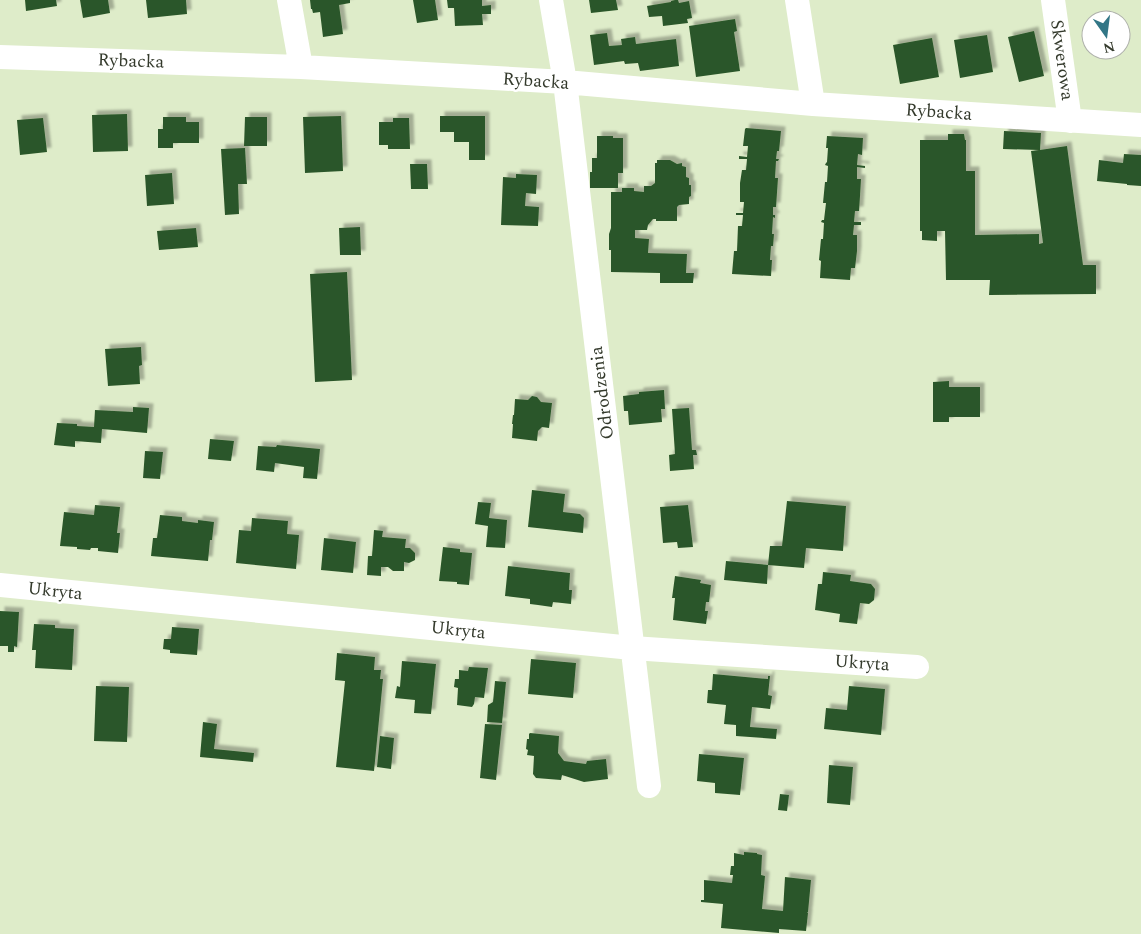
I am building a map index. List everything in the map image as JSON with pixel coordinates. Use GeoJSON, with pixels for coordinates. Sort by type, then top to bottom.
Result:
{"type":"FeatureCollection","features":[{"type":"Feature","properties":{"kind":"street"},"geometry":{"type":"LineString","coordinates":[[289,0],[301,67]]}},
{"type":"Feature","properties":{"kind":"street","name":"Odrodzenia"},"geometry":{"type":"LineString","coordinates":[[551,0],[565,82],[649,786]]}},
{"type":"Feature","properties":{"kind":"street"},"geometry":{"type":"LineString","coordinates":[[797,0],[813,104]]}},
{"type":"Feature","properties":{"kind":"street","name":"Skwerowa"},"geometry":{"type":"LineString","coordinates":[[1053,0],[1070,121]]}},
{"type":"Feature","properties":{"kind":"street","name":"Rybacka"},"geometry":{"type":"LineString","coordinates":[[0,57],[301,67],[565,82],[813,104],[1141,125]]}},
{"type":"Feature","properties":{"kind":"street","name":"Ukryta"},"geometry":{"type":"LineString","coordinates":[[0,585],[632,648],[917,667]]}},
{"type":"Feature","properties":{"kind":"building"},"geometry":{"type":"Polygon","coordinates":[[[25,0],[56,0],[57,6],[26,11],[25,0]]]}},
{"type":"Feature","properties":{"kind":"building"},"geometry":{"type":"Polygon","coordinates":[[[80,0],[108,0],[110,13],[83,18],[80,0]]]}},
{"type":"Feature","properties":{"kind":"building"},"geometry":{"type":"Polygon","coordinates":[[[146,0],[186,0],[187,14],[148,18],[146,0]]]}},
{"type":"Feature","properties":{"kind":"building"},"geometry":{"type":"Polygon","coordinates":[[[310,0],[350,0],[350,3],[339,5],[343,34],[323,37],[320,12],[313,13],[310,0]]]}},
{"type":"Feature","properties":{"kind":"building"},"geometry":{"type":"Polygon","coordinates":[[[413,0],[435,0],[438,20],[417,23],[413,0]]]}},
{"type":"Feature","properties":{"kind":"building"},"geometry":{"type":"Polygon","coordinates":[[[447,0],[482,0],[482,6],[491,5],[491,14],[482,14],[483,25],[455,26],[454,8],[448,8],[447,0]]]}},
{"type":"Feature","properties":{"kind":"building"},"geometry":{"type":"Polygon","coordinates":[[[589,0],[616,0],[618,10],[591,13],[589,0]]]}},
{"type":"Feature","properties":{"kind":"building"},"geometry":{"type":"Polygon","coordinates":[[[678,0],[679,3],[689,1],[692,18],[687,19],[688,23],[663,26],[662,16],[649,17],[647,6],[678,0]]]}},
{"type":"Feature","properties":{"kind":"building"},"geometry":{"type":"Polygon","coordinates":[[[735,19],[737,31],[734,32],[740,71],[696,77],[689,26],[735,19]]]}},
{"type":"Feature","properties":{"kind":"building"},"geometry":{"type":"Polygon","coordinates":[[[1034,31],[1044,76],[1019,82],[1008,37],[1034,31]]]}},
{"type":"Feature","properties":{"kind":"building"},"geometry":{"type":"Polygon","coordinates":[[[607,33],[609,46],[622,45],[621,39],[635,37],[636,44],[676,39],[679,66],[640,71],[638,63],[625,64],[624,61],[594,65],[590,35],[607,33]]]}},
{"type":"Feature","properties":{"kind":"building"},"geometry":{"type":"Polygon","coordinates":[[[987,35],[993,72],[960,78],[954,40],[987,35]]]}},
{"type":"Feature","properties":{"kind":"building"},"geometry":{"type":"Polygon","coordinates":[[[932,38],[939,77],[900,84],[893,45],[932,38]]]}},
{"type":"Feature","properties":{"kind":"building"},"geometry":{"type":"Polygon","coordinates":[[[127,114],[128,151],[93,152],[92,115],[127,114]]]}},
{"type":"Feature","properties":{"kind":"building"},"geometry":{"type":"Polygon","coordinates":[[[341,116],[343,171],[305,173],[303,117],[341,116]]]}},
{"type":"Feature","properties":{"kind":"building"},"geometry":{"type":"Polygon","coordinates":[[[440,116],[485,116],[485,160],[469,160],[469,142],[454,142],[454,132],[440,132],[440,116]]]}},
{"type":"Feature","properties":{"kind":"building"},"geometry":{"type":"Polygon","coordinates":[[[163,117],[186,117],[186,122],[199,122],[199,143],[173,143],[173,148],[158,148],[158,129],[163,129],[163,117]]]}},
{"type":"Feature","properties":{"kind":"building"},"geometry":{"type":"Polygon","coordinates":[[[245,117],[267,117],[267,146],[244,146],[245,117]]]}},
{"type":"Feature","properties":{"kind":"building"},"geometry":{"type":"Polygon","coordinates":[[[43,118],[47,152],[20,155],[17,120],[43,118]]]}},
{"type":"Feature","properties":{"kind":"building"},"geometry":{"type":"Polygon","coordinates":[[[393,118],[409,118],[410,149],[388,149],[388,145],[379,145],[379,122],[393,122],[393,118]]]}},
{"type":"Feature","properties":{"kind":"building"},"geometry":{"type":"Polygon","coordinates":[[[746,128],[781,131],[779,151],[777,151],[776,159],[779,159],[776,161],[775,178],[778,178],[776,207],[773,207],[775,218],[773,217],[772,234],[774,234],[770,260],[772,260],[771,276],[732,274],[734,251],[737,251],[738,226],[742,226],[743,215],[736,215],[736,213],[743,213],[744,202],[740,202],[740,183],[742,170],[746,170],[747,159],[739,159],[739,156],[747,157],[748,146],[743,146],[746,128]]]}},
{"type":"Feature","properties":{"kind":"building"},"geometry":{"type":"Polygon","coordinates":[[[1004,131],[1041,133],[1040,150],[1067,146],[1083,265],[1096,265],[1096,294],[989,295],[990,280],[946,280],[945,231],[937,231],[937,241],[922,240],[922,231],[920,231],[920,140],[948,140],[948,134],[964,134],[966,140],[966,171],[975,171],[975,235],[1039,234],[1039,244],[1043,243],[1031,151],[1039,150],[1003,149],[1004,131]]]}},
{"type":"Feature","properties":{"kind":"building"},"geometry":{"type":"Polygon","coordinates":[[[597,136],[623,138],[623,173],[618,173],[618,188],[590,188],[592,158],[597,158],[597,136]]]}},
{"type":"Feature","properties":{"kind":"building"},"geometry":{"type":"Polygon","coordinates":[[[827,136],[863,138],[862,155],[858,154],[857,165],[865,166],[865,168],[857,167],[857,179],[861,179],[859,211],[855,211],[854,222],[861,222],[861,225],[854,225],[853,235],[857,235],[857,251],[855,268],[851,268],[850,280],[820,278],[821,261],[819,260],[824,223],[821,222],[824,220],[826,203],[823,203],[828,166],[825,165],[828,148],[826,148],[827,136]]]}},
{"type":"Feature","properties":{"kind":"building"},"geometry":{"type":"Polygon","coordinates":[[[245,148],[247,184],[238,184],[239,214],[225,215],[221,149],[245,148]]]}},
{"type":"Feature","properties":{"kind":"building"},"geometry":{"type":"Polygon","coordinates":[[[1124,154],[1141,155],[1141,186],[1097,181],[1099,160],[1123,163],[1124,154]]]}},
{"type":"Feature","properties":{"kind":"building"},"geometry":{"type":"Polygon","coordinates":[[[657,160],[670,160],[677,164],[682,163],[682,166],[686,167],[686,177],[689,178],[689,185],[691,185],[689,204],[677,207],[677,221],[656,221],[656,219],[653,219],[648,225],[647,230],[635,230],[635,238],[649,239],[648,253],[687,254],[686,273],[694,273],[693,283],[660,283],[660,273],[611,272],[609,234],[611,228],[611,192],[622,192],[622,188],[634,188],[634,191],[644,192],[644,186],[651,186],[655,183],[655,163],[657,163],[657,160]]]}},
{"type":"Feature","properties":{"kind":"building"},"geometry":{"type":"Polygon","coordinates":[[[410,164],[427,164],[428,189],[411,189],[410,164]]]}},
{"type":"Feature","properties":{"kind":"building"},"geometry":{"type":"Polygon","coordinates":[[[172,173],[174,204],[147,206],[145,175],[172,173]]]}},
{"type":"Feature","properties":{"kind":"building"},"geometry":{"type":"Polygon","coordinates":[[[516,174],[537,175],[536,194],[526,193],[525,206],[539,207],[538,226],[501,225],[503,177],[516,178],[516,174]]]}},
{"type":"Feature","properties":{"kind":"building"},"geometry":{"type":"Polygon","coordinates":[[[360,227],[361,255],[340,255],[339,228],[360,227]]]}},
{"type":"Feature","properties":{"kind":"building"},"geometry":{"type":"Polygon","coordinates":[[[196,228],[198,247],[159,250],[157,231],[196,228]]]}},
{"type":"Feature","properties":{"kind":"building"},"geometry":{"type":"Polygon","coordinates":[[[347,272],[352,380],[315,382],[310,274],[347,272]]]}},
{"type":"Feature","properties":{"kind":"building"},"geometry":{"type":"Polygon","coordinates":[[[141,347],[140,384],[108,386],[105,349],[141,347]]]}},
{"type":"Feature","properties":{"kind":"building"},"geometry":{"type":"Polygon","coordinates":[[[949,381],[949,387],[980,387],[980,417],[949,417],[949,422],[933,422],[933,382],[949,381]]]}},
{"type":"Feature","properties":{"kind":"building"},"geometry":{"type":"Polygon","coordinates":[[[664,390],[665,409],[661,409],[662,422],[629,425],[628,411],[624,411],[623,396],[639,394],[639,392],[664,390]]]}},
{"type":"Feature","properties":{"kind":"building"},"geometry":{"type":"Polygon","coordinates":[[[532,396],[537,397],[541,402],[552,403],[549,428],[542,427],[538,431],[537,441],[512,438],[515,399],[528,400],[532,396]]]}},
{"type":"Feature","properties":{"kind":"building"},"geometry":{"type":"Polygon","coordinates":[[[133,407],[149,408],[147,433],[102,429],[101,443],[75,441],[75,447],[54,445],[57,423],[94,427],[95,410],[133,412],[133,407]]]}},
{"type":"Feature","properties":{"kind":"building"},"geometry":{"type":"Polygon","coordinates":[[[689,408],[692,450],[696,450],[697,455],[693,455],[694,469],[670,471],[669,455],[675,454],[672,409],[689,408]]]}},
{"type":"Feature","properties":{"kind":"building"},"geometry":{"type":"Polygon","coordinates":[[[210,439],[234,441],[231,461],[208,459],[210,439]]]}},
{"type":"Feature","properties":{"kind":"building"},"geometry":{"type":"Polygon","coordinates":[[[277,445],[320,449],[317,479],[303,478],[304,467],[275,463],[274,472],[256,470],[258,446],[276,447],[277,445]]]}},
{"type":"Feature","properties":{"kind":"building"},"geometry":{"type":"Polygon","coordinates":[[[145,451],[163,452],[160,479],[143,478],[145,451]]]}},
{"type":"Feature","properties":{"kind":"building"},"geometry":{"type":"Polygon","coordinates":[[[532,490],[565,494],[563,512],[580,514],[584,518],[583,533],[528,527],[532,490]]]}},
{"type":"Feature","properties":{"kind":"building"},"geometry":{"type":"Polygon","coordinates":[[[787,501],[846,506],[843,551],[806,548],[804,568],[768,565],[770,546],[782,546],[787,501]]]}},
{"type":"Feature","properties":{"kind":"building"},"geometry":{"type":"Polygon","coordinates":[[[478,502],[491,503],[489,518],[507,520],[505,548],[486,547],[488,526],[475,524],[478,502]]]}},
{"type":"Feature","properties":{"kind":"building"},"geometry":{"type":"Polygon","coordinates":[[[95,505],[120,507],[117,533],[120,533],[118,553],[98,551],[98,548],[91,548],[90,550],[60,546],[64,512],[94,515],[95,505]]]}},
{"type":"Feature","properties":{"kind":"building"},"geometry":{"type":"Polygon","coordinates":[[[688,505],[693,547],[678,548],[677,542],[663,543],[660,507],[688,505]]]}},
{"type":"Feature","properties":{"kind":"building"},"geometry":{"type":"Polygon","coordinates":[[[160,515],[182,517],[182,521],[214,522],[208,561],[151,556],[153,538],[157,538],[160,515]]]}},
{"type":"Feature","properties":{"kind":"building"},"geometry":{"type":"Polygon","coordinates":[[[252,518],[288,521],[287,534],[299,535],[296,569],[236,563],[239,530],[251,531],[252,518]]]}},
{"type":"Feature","properties":{"kind":"building"},"geometry":{"type":"Polygon","coordinates":[[[374,530],[383,531],[382,537],[406,539],[405,548],[410,548],[415,553],[415,560],[409,563],[404,562],[404,571],[393,571],[388,567],[381,567],[381,576],[367,575],[368,556],[372,556],[374,530]]]}},
{"type":"Feature","properties":{"kind":"building"},"geometry":{"type":"Polygon","coordinates":[[[324,538],[356,542],[353,573],[321,570],[324,538]]]}},
{"type":"Feature","properties":{"kind":"building"},"geometry":{"type":"Polygon","coordinates":[[[443,547],[472,553],[469,585],[439,581],[443,547]]]}},
{"type":"Feature","properties":{"kind":"building"},"geometry":{"type":"Polygon","coordinates":[[[726,561],[768,565],[767,584],[724,580],[726,561]]]}},
{"type":"Feature","properties":{"kind":"building"},"geometry":{"type":"Polygon","coordinates":[[[508,566],[570,573],[569,590],[572,590],[571,604],[553,602],[552,607],[530,604],[530,599],[505,596],[508,566]]]}},
{"type":"Feature","properties":{"kind":"building"},"geometry":{"type":"Polygon","coordinates":[[[823,572],[851,575],[850,581],[871,584],[875,589],[874,600],[869,604],[860,603],[857,624],[839,622],[840,614],[815,610],[818,584],[822,584],[823,572]]]}},
{"type":"Feature","properties":{"kind":"building"},"geometry":{"type":"Polygon","coordinates":[[[675,576],[701,580],[700,583],[711,585],[709,602],[706,602],[705,611],[708,611],[706,624],[673,620],[675,598],[672,598],[675,576]]]}},
{"type":"Feature","properties":{"kind":"building"},"geometry":{"type":"Polygon","coordinates":[[[0,611],[19,612],[17,647],[14,646],[14,652],[8,652],[8,646],[0,646],[0,611]]]}},
{"type":"Feature","properties":{"kind":"building"},"geometry":{"type":"Polygon","coordinates":[[[34,624],[55,625],[55,628],[74,629],[72,670],[35,668],[36,650],[32,650],[34,624]]]}},
{"type":"Feature","properties":{"kind":"building"},"geometry":{"type":"Polygon","coordinates":[[[172,627],[199,629],[197,655],[170,653],[170,650],[163,649],[164,639],[171,639],[172,627]]]}},
{"type":"Feature","properties":{"kind":"building"},"geometry":{"type":"Polygon","coordinates":[[[337,653],[375,657],[374,670],[381,670],[380,679],[383,679],[374,771],[336,767],[345,681],[335,680],[337,653]]]}},
{"type":"Feature","properties":{"kind":"building"},"geometry":{"type":"Polygon","coordinates":[[[531,659],[576,663],[573,698],[528,694],[531,659]]]}},
{"type":"Feature","properties":{"kind":"building"},"geometry":{"type":"Polygon","coordinates":[[[402,661],[436,664],[431,714],[414,713],[415,700],[395,698],[397,686],[400,687],[402,661]]]}},
{"type":"Feature","properties":{"kind":"building"},"geometry":{"type":"Polygon","coordinates":[[[469,667],[488,668],[484,698],[475,697],[472,707],[457,705],[458,688],[454,687],[455,679],[459,679],[459,670],[468,671],[469,667]]]}},
{"type":"Feature","properties":{"kind":"building"},"geometry":{"type":"Polygon","coordinates":[[[713,674],[768,679],[768,676],[770,676],[768,695],[772,696],[770,709],[752,707],[750,727],[777,729],[776,739],[736,736],[736,725],[724,724],[726,705],[707,703],[708,690],[712,690],[713,674]]]}},
{"type":"Feature","properties":{"kind":"building"},"geometry":{"type":"Polygon","coordinates":[[[495,681],[506,682],[502,723],[487,722],[488,705],[493,702],[495,681]]]}},
{"type":"Feature","properties":{"kind":"building"},"geometry":{"type":"Polygon","coordinates":[[[96,686],[129,687],[127,742],[94,741],[96,686]]]}},
{"type":"Feature","properties":{"kind":"building"},"geometry":{"type":"Polygon","coordinates":[[[849,686],[885,689],[881,735],[824,729],[826,708],[847,710],[849,686]]]}},
{"type":"Feature","properties":{"kind":"building"},"geometry":{"type":"Polygon","coordinates":[[[203,722],[217,724],[214,749],[254,753],[253,762],[200,757],[203,722]]]}},
{"type":"Feature","properties":{"kind":"building"},"geometry":{"type":"Polygon","coordinates":[[[485,724],[502,725],[496,780],[480,778],[485,724]]]}},
{"type":"Feature","properties":{"kind":"building"},"geometry":{"type":"Polygon","coordinates":[[[530,733],[559,736],[558,753],[564,761],[586,764],[587,761],[606,759],[608,779],[584,782],[562,775],[561,780],[536,778],[533,774],[534,756],[527,755],[528,750],[526,749],[530,733]]]}},
{"type":"Feature","properties":{"kind":"building"},"geometry":{"type":"Polygon","coordinates":[[[380,736],[394,738],[391,769],[377,767],[380,736]]]}},
{"type":"Feature","properties":{"kind":"building"},"geometry":{"type":"Polygon","coordinates":[[[699,754],[744,758],[740,795],[715,793],[715,783],[697,781],[699,754]]]}},
{"type":"Feature","properties":{"kind":"building"},"geometry":{"type":"Polygon","coordinates":[[[829,765],[853,767],[850,805],[827,803],[829,765]]]}},
{"type":"Feature","properties":{"kind":"building"},"geometry":{"type":"Polygon","coordinates":[[[780,794],[789,795],[787,811],[778,810],[780,794]]]}},
{"type":"Feature","properties":{"kind":"building"},"geometry":{"type":"Polygon","coordinates":[[[744,852],[762,855],[761,875],[765,876],[762,909],[783,911],[785,877],[811,880],[806,931],[779,929],[779,933],[721,928],[723,904],[701,902],[701,900],[704,900],[704,880],[732,883],[733,875],[730,875],[731,866],[734,866],[734,853],[744,855],[744,852]]]}}]}
